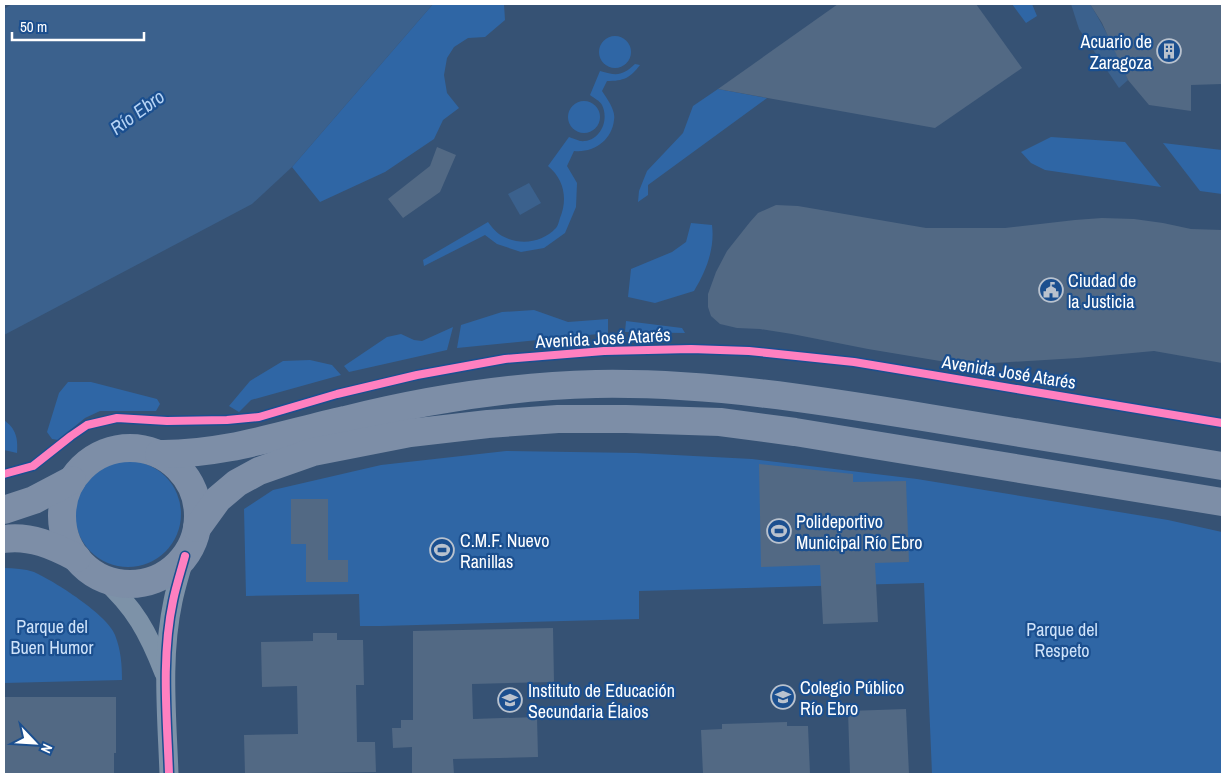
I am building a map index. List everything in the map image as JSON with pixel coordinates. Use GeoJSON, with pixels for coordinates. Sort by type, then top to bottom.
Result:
{"type":"FeatureCollection","features":[{"type":"Feature","properties":{"kind":"main road"},"geometry":{"type":"LineString","coordinates":[[159,454],[183,454],[222,449],[258,442],[347,419],[446,399],[529,389],[596,384],[684,387],[757,393],[832,403],[1222,466]]}},
{"type":"Feature","properties":{"kind":"main road"},"geometry":{"type":"LineString","coordinates":[[197,528],[218,499],[237,483],[259,470],[313,452],[410,433],[488,424],[558,419],[720,422],[786,430],[1222,502]]}},
{"type":"Feature","properties":{"kind":"main road"},"geometry":{"type":"LineString","coordinates":[[127,447],[144,449],[159,454],[178,466],[191,484],[198,506],[197,528],[193,543],[175,567],[162,576],[148,582],[117,583],[102,578],[88,570],[76,558],[64,534],[62,506],[72,480],[82,467],[95,457],[110,450],[127,447]]}},
{"type":"Feature","properties":{"kind":"main road"},"geometry":{"type":"LineString","coordinates":[[4,510],[34,500],[72,480]]}},
{"type":"Feature","properties":{"kind":"main road"},"geometry":{"type":"LineString","coordinates":[[4,540],[11,538],[34,540],[62,550],[76,558]]}},
{"type":"Feature","properties":{"kind":"street"},"geometry":{"type":"LineString","coordinates":[[168,774],[168,644],[173,601],[185,556]]}},
{"type":"Feature","properties":{"kind":"street"},"geometry":{"type":"LineString","coordinates":[[102,578],[134,612],[152,644],[167,682]]}},
{"type":"Feature","properties":{"kind":"green space"},"geometry":{"type":"Polygon","coordinates":[[[433,4],[504,4],[505,20],[485,37],[468,38],[454,47],[447,58],[444,75],[447,93],[459,108],[443,120],[434,139],[385,172],[320,202],[292,167],[433,4]]]}},
{"type":"Feature","properties":{"kind":"green space"},"geometry":{"type":"Polygon","coordinates":[[[1012,4],[1032,4],[1037,16],[1026,23],[1012,4]]]}},
{"type":"Feature","properties":{"kind":"green space"},"geometry":{"type":"Polygon","coordinates":[[[615,36],[621,37],[626,41],[630,46],[630,58],[626,63],[621,67],[615,68],[609,67],[604,63],[600,58],[599,52],[600,46],[604,41],[609,37],[615,36]]]}},
{"type":"Feature","properties":{"kind":"green space"},"geometry":{"type":"Polygon","coordinates":[[[635,64],[640,65],[630,76],[607,81],[602,91],[614,112],[613,127],[610,134],[601,144],[595,147],[588,150],[574,151],[567,166],[577,183],[576,207],[565,233],[544,248],[521,252],[497,244],[485,235],[424,266],[423,260],[488,222],[499,234],[521,242],[536,240],[556,228],[564,204],[564,197],[558,177],[548,166],[569,137],[580,141],[587,141],[601,130],[605,118],[604,111],[601,104],[590,95],[600,71],[619,74],[635,64]]]}},
{"type":"Feature","properties":{"kind":"green space"},"geometry":{"type":"Polygon","coordinates":[[[718,89],[767,98],[648,185],[648,195],[638,202],[639,191],[647,171],[683,133],[693,106],[718,89]]]}},
{"type":"Feature","properties":{"kind":"green space"},"geometry":{"type":"Polygon","coordinates":[[[584,101],[590,102],[595,106],[599,111],[599,123],[595,128],[590,132],[584,133],[578,132],[573,128],[569,123],[568,117],[569,111],[573,106],[578,102],[584,101]]]}},
{"type":"Feature","properties":{"kind":"green space"},"geometry":{"type":"Polygon","coordinates":[[[1051,137],[1125,142],[1161,187],[1045,170],[1031,163],[1021,152],[1051,137]]]}},
{"type":"Feature","properties":{"kind":"green space"},"geometry":{"type":"Polygon","coordinates":[[[1163,143],[1222,150],[1222,194],[1200,191],[1163,143]]]}},
{"type":"Feature","properties":{"kind":"green space"},"geometry":{"type":"Polygon","coordinates":[[[691,223],[712,225],[713,234],[709,260],[694,291],[655,303],[628,297],[631,269],[672,252],[686,242],[691,223]]]}},
{"type":"Feature","properties":{"kind":"green space"},"geometry":{"type":"Polygon","coordinates":[[[534,310],[568,322],[608,319],[608,333],[457,348],[461,325],[502,312],[534,310]]]}},
{"type":"Feature","properties":{"kind":"green space"},"geometry":{"type":"Polygon","coordinates":[[[626,321],[682,328],[685,333],[625,332],[626,321]]]}},
{"type":"Feature","properties":{"kind":"green space"},"geometry":{"type":"Polygon","coordinates":[[[453,327],[447,350],[349,372],[344,366],[387,337],[401,334],[414,340],[422,341],[453,327]]]}},
{"type":"Feature","properties":{"kind":"green space"},"geometry":{"type":"Polygon","coordinates":[[[310,360],[332,365],[341,375],[251,400],[239,412],[229,406],[250,381],[283,361],[310,360]]]}},
{"type":"Feature","properties":{"kind":"green space"},"geometry":{"type":"Polygon","coordinates":[[[68,382],[91,382],[157,399],[160,404],[156,411],[100,411],[85,418],[58,440],[52,439],[47,432],[59,393],[68,382]]]}},
{"type":"Feature","properties":{"kind":"green space"},"geometry":{"type":"Polygon","coordinates":[[[4,420],[15,434],[17,453],[4,450],[4,420]]]}},
{"type":"Feature","properties":{"kind":"green space","name":"Parque del Respeto"},"geometry":{"type":"Polygon","coordinates":[[[506,451],[636,453],[752,459],[917,479],[1168,520],[1222,532],[1222,774],[932,774],[924,583],[639,591],[639,619],[381,626],[360,626],[359,594],[246,596],[244,509],[273,490],[381,465],[506,451]]]}},
{"type":"Feature","properties":{"kind":"green space"},"geometry":{"type":"Polygon","coordinates":[[[128,461],[148,465],[166,476],[177,494],[181,514],[177,534],[166,552],[148,563],[128,567],[108,563],[90,552],[79,534],[75,514],[79,494],[90,476],[108,465],[128,461]]]}},
{"type":"Feature","properties":{"kind":"green space","name":"Parque del Buen Humor"},"geometry":{"type":"Polygon","coordinates":[[[4,568],[27,570],[43,576],[79,599],[102,618],[110,627],[117,641],[121,658],[122,680],[4,683],[4,568]]]}},
{"type":"Feature","properties":{"kind":"water","name":"Río Ebro"},"geometry":{"type":"Polygon","coordinates":[[[12,4],[433,4],[292,167],[252,204],[4,335],[4,9],[12,4]]]}},
{"type":"Feature","properties":{"kind":"water"},"geometry":{"type":"Polygon","coordinates":[[[1071,4],[1090,4],[1120,60],[1128,80],[1119,88],[1079,29],[1071,4]]]}},
{"type":"Feature","properties":{"kind":"water"},"geometry":{"type":"Polygon","coordinates":[[[529,183],[541,203],[520,215],[508,194],[529,183]]]}},
{"type":"Feature","properties":{"kind":"building"},"geometry":{"type":"Polygon","coordinates":[[[838,4],[976,4],[1022,68],[935,128],[718,89],[838,4]]]}},
{"type":"Feature","properties":{"kind":"building","name":"Acuario de Zaragoza"},"geometry":{"type":"Polygon","coordinates":[[[1090,4],[1222,4],[1222,84],[1191,85],[1191,111],[1149,105],[1128,80],[1102,23],[1090,4]]]}},
{"type":"Feature","properties":{"kind":"building"},"geometry":{"type":"Polygon","coordinates":[[[437,147],[456,155],[440,192],[403,218],[388,199],[430,166],[437,147]]]}},
{"type":"Feature","properties":{"kind":"building"},"geometry":{"type":"Polygon","coordinates":[[[776,205],[798,206],[926,228],[1005,228],[1102,218],[1134,219],[1191,229],[1222,230],[1222,363],[1154,351],[993,363],[946,362],[792,334],[760,329],[737,328],[720,324],[711,316],[708,307],[708,294],[716,272],[727,251],[758,213],[776,205]]]}},
{"type":"Feature","properties":{"kind":"building","name":"Polideportivo Municipal Río Ebro"},"geometry":{"type":"Polygon","coordinates":[[[759,464],[853,474],[853,482],[906,481],[909,562],[875,563],[878,622],[823,624],[820,565],[761,567],[759,464]]]}},
{"type":"Feature","properties":{"kind":"building"},"geometry":{"type":"Polygon","coordinates":[[[291,499],[328,499],[328,560],[348,560],[348,582],[306,582],[306,544],[291,544],[291,499]]]}},
{"type":"Feature","properties":{"kind":"building"},"geometry":{"type":"Polygon","coordinates":[[[553,628],[554,682],[472,684],[473,719],[537,717],[538,757],[453,759],[454,774],[412,774],[412,747],[393,748],[392,728],[401,728],[401,720],[413,720],[413,631],[553,628]]]}},
{"type":"Feature","properties":{"kind":"building"},"geometry":{"type":"Polygon","coordinates":[[[313,633],[337,633],[337,640],[363,640],[364,685],[356,685],[357,742],[375,742],[376,772],[245,774],[244,735],[298,734],[297,686],[262,687],[261,642],[313,641],[313,633]]]}},
{"type":"Feature","properties":{"kind":"building"},"geometry":{"type":"Polygon","coordinates":[[[4,697],[116,697],[114,774],[4,774],[4,697]]]}},
{"type":"Feature","properties":{"kind":"building"},"geometry":{"type":"Polygon","coordinates":[[[906,709],[909,774],[850,774],[848,711],[906,709]]]}},
{"type":"Feature","properties":{"kind":"building"},"geometry":{"type":"Polygon","coordinates":[[[787,722],[787,726],[808,726],[810,774],[703,774],[701,730],[722,729],[722,724],[787,722]]]}},
{"type":"Feature","properties":{"kind":"cycle path","name":"Avenida José Atarés"},"geometry":{"type":"LineString","coordinates":[[4,474],[33,466],[87,425],[117,418],[167,421],[227,420],[259,417],[337,394],[417,375],[505,359],[604,351],[691,349],[749,351],[854,362],[1222,423]]}},
{"type":"Feature","properties":{"kind":"cycle path"},"geometry":{"type":"LineString","coordinates":[[169,774],[166,687],[167,644],[173,601],[185,556]]}},
{"type":"Feature","properties":{"kind":"place","name":"Acuario de Zaragoza"},"geometry":{"type":"Point","coordinates":[1169,51]}},
{"type":"Feature","properties":{"kind":"place","name":"Ciudad de la Justicia"},"geometry":{"type":"Point","coordinates":[1051,290]}},
{"type":"Feature","properties":{"kind":"place","name":"Polideportivo Municipal Río Ebro"},"geometry":{"type":"Point","coordinates":[779,531]}},
{"type":"Feature","properties":{"kind":"place","name":"C.M.F. Nuevo Ranillas"},"geometry":{"type":"Point","coordinates":[442,550]}},
{"type":"Feature","properties":{"kind":"place","name":"Colegio Público Río Ebro"},"geometry":{"type":"Point","coordinates":[783,697]}},
{"type":"Feature","properties":{"kind":"place","name":"Instituto de Educación Secundaria Élaios"},"geometry":{"type":"Point","coordinates":[510,700]}}]}
